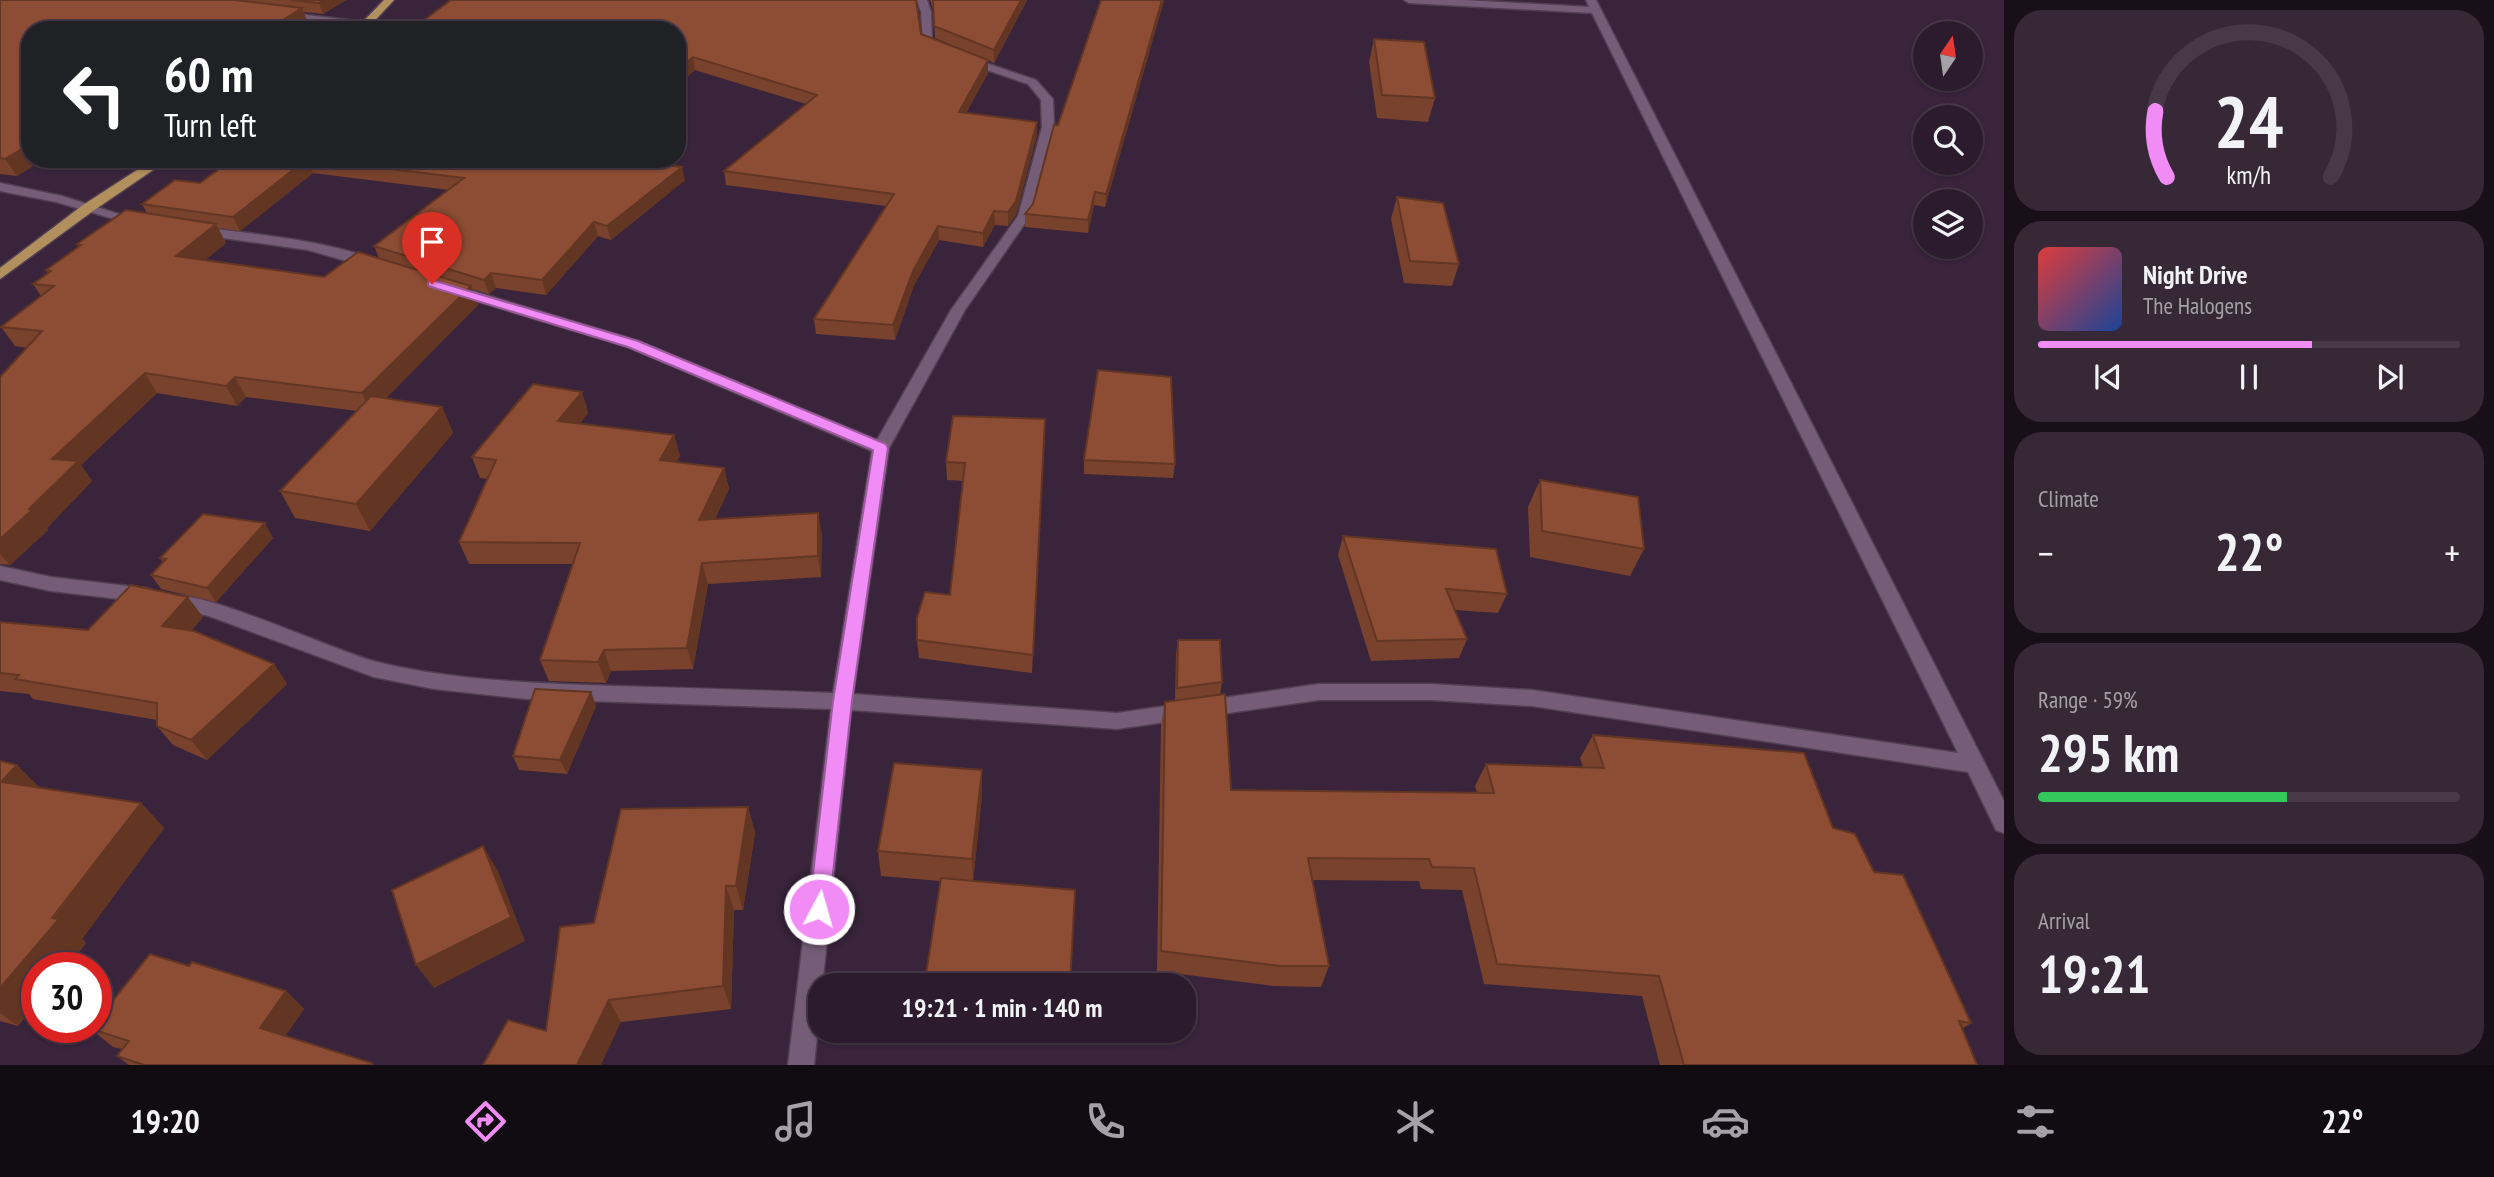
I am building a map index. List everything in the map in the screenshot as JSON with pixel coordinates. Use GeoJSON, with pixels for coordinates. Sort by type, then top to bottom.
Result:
{"type":"FeatureCollection","features":[{"type":"Feature","properties":{"kind":"main road"},"geometry":{"type":"LineString","coordinates":[[369,21],[389,0]]}},
{"type":"Feature","properties":{"kind":"main road"},"geometry":{"type":"LineString","coordinates":[[0,275],[88,208],[149,168]]}},
{"type":"Feature","properties":{"kind":"street"},"geometry":{"type":"LineString","coordinates":[[802,1065],[842,701],[881,448],[958,310],[1024,216],[1048,127],[1047,99],[1032,82],[970,61],[927,42],[926,12],[922,0]]}},
{"type":"Feature","properties":{"kind":"street"},"geometry":{"type":"LineString","coordinates":[[1409,0],[1594,5],[2004,823]]}},
{"type":"Feature","properties":{"kind":"street"},"geometry":{"type":"LineString","coordinates":[[273,14],[321,21]]}},
{"type":"Feature","properties":{"kind":"street"},"geometry":{"type":"LineString","coordinates":[[0,187],[158,226]]}},
{"type":"Feature","properties":{"kind":"street"},"geometry":{"type":"LineString","coordinates":[[184,229],[313,247],[337,252],[387,271]]}},
{"type":"Feature","properties":{"kind":"street"},"geometry":{"type":"LineString","coordinates":[[436,285],[633,344],[881,448]]}},
{"type":"Feature","properties":{"kind":"street"},"geometry":{"type":"LineString","coordinates":[[0,573],[51,584],[141,594],[212,610],[374,669],[434,681],[527,691],[842,701],[1117,721],[1319,692],[1431,692],[1532,698],[1975,764]]}},
{"type":"Feature","properties":{"kind":"building"},"geometry":{"type":"Polygon","coordinates":[[[0,0],[235,0],[302,8],[281,21],[21,21],[21,149],[5,159],[0,158],[0,0]]]}},
{"type":"Feature","properties":{"kind":"building"},"geometry":{"type":"Polygon","coordinates":[[[291,0],[323,0],[319,3],[291,0]]]}},
{"type":"Feature","properties":{"kind":"building"},"geometry":{"type":"Polygon","coordinates":[[[451,0],[916,0],[921,34],[988,60],[959,112],[1037,122],[1016,201],[1008,212],[994,211],[983,233],[938,226],[913,271],[893,325],[814,319],[894,194],[724,171],[817,95],[693,57],[686,63],[686,21],[423,21],[451,0]]]}},
{"type":"Feature","properties":{"kind":"building"},"geometry":{"type":"Polygon","coordinates":[[[933,0],[1021,0],[994,50],[934,26],[933,0]]]}},
{"type":"Feature","properties":{"kind":"building"},"geometry":{"type":"Polygon","coordinates":[[[1101,0],[1162,0],[1106,194],[1095,192],[1088,220],[1025,214],[1033,204],[1054,125],[1058,125],[1101,0]]]}},
{"type":"Feature","properties":{"kind":"building"},"geometry":{"type":"Polygon","coordinates":[[[1374,39],[1424,42],[1435,98],[1382,95],[1374,39]]]}},
{"type":"Feature","properties":{"kind":"building"},"geometry":{"type":"Polygon","coordinates":[[[221,168],[296,168],[233,217],[142,204],[175,180],[200,183],[221,168]]]}},
{"type":"Feature","properties":{"kind":"building"},"geometry":{"type":"Polygon","coordinates":[[[382,168],[681,168],[607,226],[594,222],[542,280],[491,273],[484,280],[374,246],[464,178],[382,168]]]}},
{"type":"Feature","properties":{"kind":"building"},"geometry":{"type":"Polygon","coordinates":[[[1397,197],[1443,203],[1459,264],[1410,261],[1397,197]]]}},
{"type":"Feature","properties":{"kind":"building"},"geometry":{"type":"Polygon","coordinates":[[[126,210],[216,224],[176,256],[324,277],[358,252],[471,286],[362,393],[235,377],[226,386],[145,373],[52,459],[78,461],[29,509],[32,510],[0,539],[0,377],[42,331],[1,327],[54,286],[33,284],[51,271],[46,270],[81,245],[77,244],[126,210]]]}},
{"type":"Feature","properties":{"kind":"building"},"geometry":{"type":"Polygon","coordinates":[[[1098,370],[1171,377],[1175,464],[1084,460],[1098,370]]]}},
{"type":"Feature","properties":{"kind":"building"},"geometry":{"type":"Polygon","coordinates":[[[533,384],[582,392],[558,421],[674,435],[660,460],[724,468],[699,520],[818,513],[818,556],[702,563],[687,648],[604,650],[598,662],[540,660],[580,543],[459,542],[496,460],[472,457],[533,384]]]}},
{"type":"Feature","properties":{"kind":"building"},"geometry":{"type":"Polygon","coordinates":[[[371,396],[442,407],[356,504],[280,491],[371,396]]]}},
{"type":"Feature","properties":{"kind":"building"},"geometry":{"type":"Polygon","coordinates":[[[953,416],[1045,419],[1033,655],[917,640],[917,618],[925,592],[950,595],[965,463],[946,462],[953,416]]]}},
{"type":"Feature","properties":{"kind":"building"},"geometry":{"type":"Polygon","coordinates":[[[1540,480],[1638,497],[1644,549],[1542,531],[1540,480]]]}},
{"type":"Feature","properties":{"kind":"building"},"geometry":{"type":"Polygon","coordinates":[[[203,514],[265,523],[207,588],[151,575],[166,559],[160,558],[203,514]]]}},
{"type":"Feature","properties":{"kind":"building"},"geometry":{"type":"Polygon","coordinates":[[[1343,536],[1496,549],[1507,594],[1446,589],[1467,639],[1377,641],[1343,536]]]}},
{"type":"Feature","properties":{"kind":"building"},"geometry":{"type":"Polygon","coordinates":[[[131,585],[188,597],[162,626],[194,631],[274,664],[191,740],[157,726],[157,703],[15,679],[19,675],[0,673],[0,622],[88,630],[131,585]]]}},
{"type":"Feature","properties":{"kind":"building"},"geometry":{"type":"Polygon","coordinates":[[[1178,640],[1220,640],[1222,682],[1177,688],[1178,640]]]}},
{"type":"Feature","properties":{"kind":"building"},"geometry":{"type":"Polygon","coordinates":[[[535,689],[591,692],[560,760],[513,756],[535,689]]]}},
{"type":"Feature","properties":{"kind":"building"},"geometry":{"type":"Polygon","coordinates":[[[1225,694],[1231,790],[1494,793],[1486,764],[1604,768],[1593,735],[1804,753],[1833,828],[1855,834],[1874,872],[1903,875],[1971,1023],[1959,1021],[1977,1065],[1684,1065],[1659,976],[1497,964],[1474,868],[1432,867],[1429,859],[1308,858],[1329,966],[1280,966],[1161,951],[1165,702],[1225,694]]]}},
{"type":"Feature","properties":{"kind":"building"},"geometry":{"type":"Polygon","coordinates":[[[0,761],[17,765],[1,782],[141,803],[52,918],[59,919],[31,952],[21,952],[21,963],[0,988],[0,761]]]}},
{"type":"Feature","properties":{"kind":"building"},"geometry":{"type":"Polygon","coordinates":[[[894,763],[982,770],[972,859],[878,851],[894,763]]]}},
{"type":"Feature","properties":{"kind":"building"},"geometry":{"type":"Polygon","coordinates":[[[748,807],[736,886],[726,886],[723,986],[609,1000],[577,1065],[483,1065],[508,1020],[546,1031],[560,927],[594,923],[621,809],[748,807]]]}},
{"type":"Feature","properties":{"kind":"building"},"geometry":{"type":"Polygon","coordinates":[[[483,846],[511,917],[416,965],[392,890],[483,846]]]}},
{"type":"Feature","properties":{"kind":"building"},"geometry":{"type":"Polygon","coordinates":[[[941,878],[1075,890],[1071,973],[926,973],[941,878]]]}},
{"type":"Feature","properties":{"kind":"building"},"geometry":{"type":"Polygon","coordinates":[[[150,954],[189,966],[192,962],[286,991],[260,1028],[372,1063],[144,1065],[117,1056],[129,1041],[112,1036],[112,1002],[150,954]]]}},
{"type":"Feature","properties":{"kind":"route"},"geometry":{"type":"LineString","coordinates":[[432,284],[633,344],[881,448],[842,701],[819,909]]}}]}
